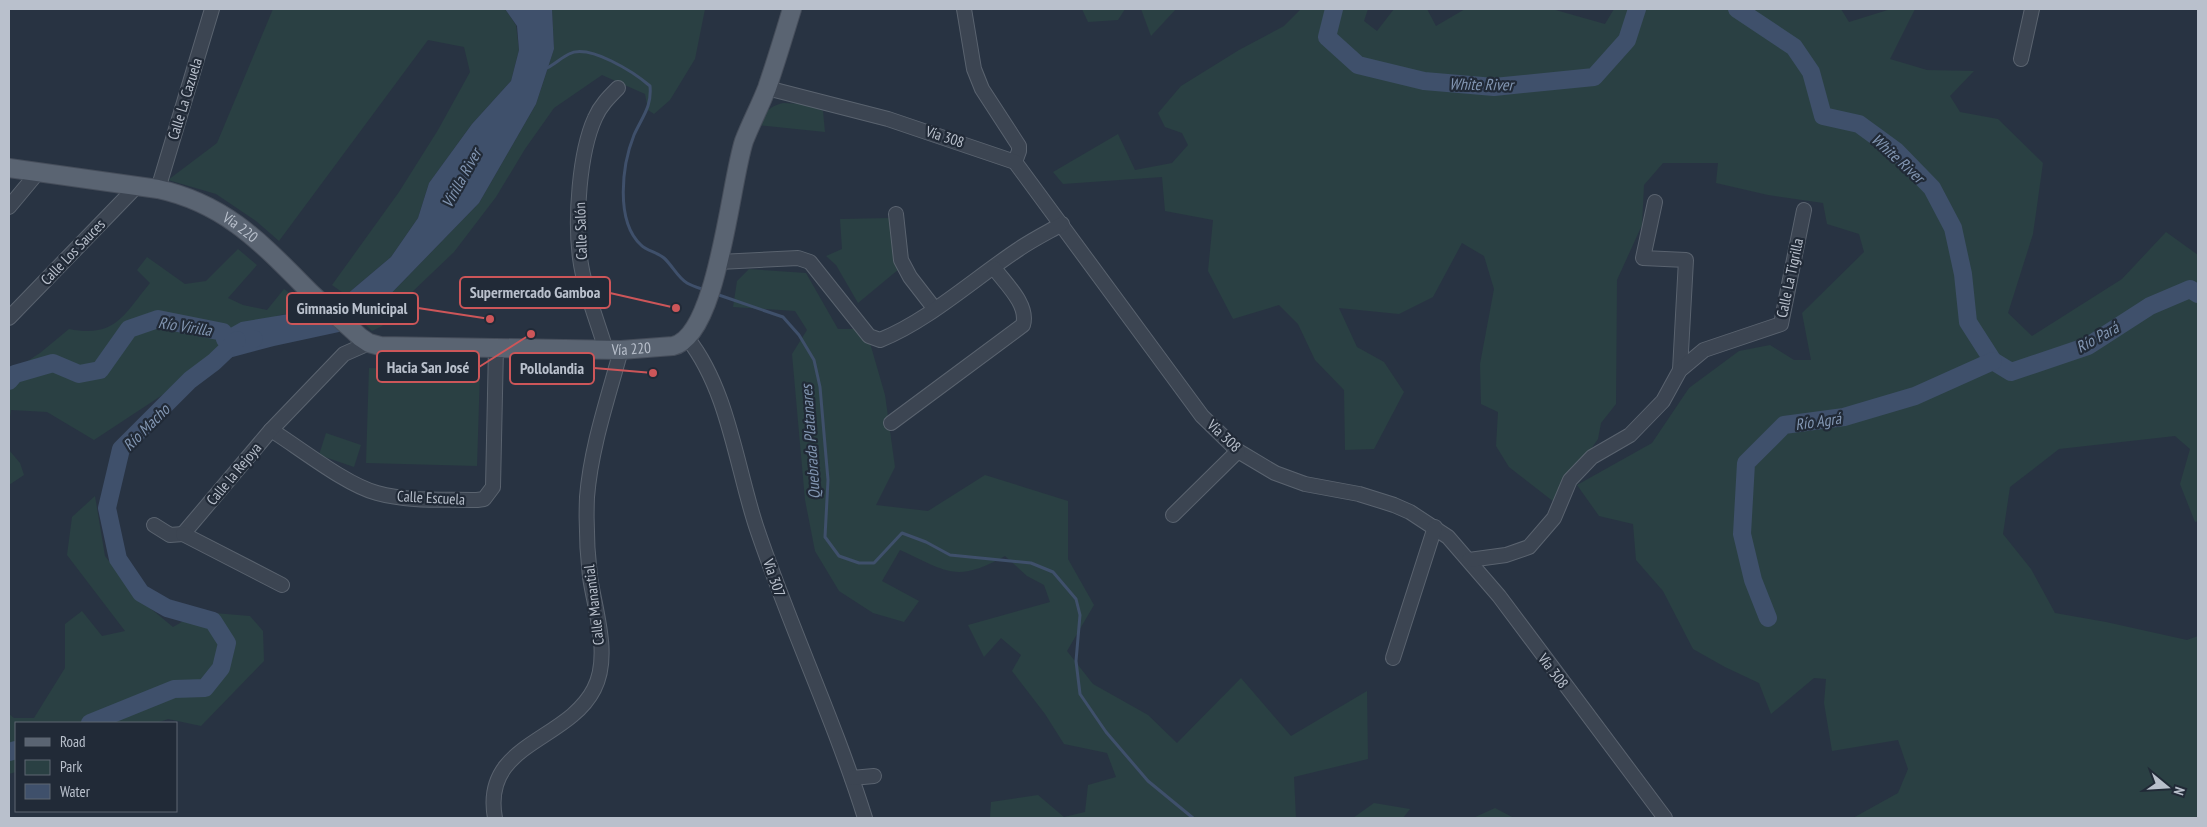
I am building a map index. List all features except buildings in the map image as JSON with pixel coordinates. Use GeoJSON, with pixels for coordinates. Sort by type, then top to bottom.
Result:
{"type":"FeatureCollection","features":[{"type":"Feature","properties":{"kind":"main road"},"geometry":{"type":"LineString","coordinates":[[688,339],[698,324],[714,282],[744,142],[767,88],[792,9]]}},
{"type":"Feature","properties":{"kind":"main road","name":"Vía 220"},"geometry":{"type":"LineString","coordinates":[[9,168],[158,189],[189,198],[226,216],[264,245],[313,294],[364,340],[380,346],[614,350],[673,346],[681,344],[688,339]]}},
{"type":"Feature","properties":{"kind":"street","name":"Calle La Cazuela"},"geometry":{"type":"LineString","coordinates":[[158,189],[212,9]]}},
{"type":"Feature","properties":{"kind":"street"},"geometry":{"type":"LineString","coordinates":[[964,9],[974,69],[982,89],[1019,146],[1014,162]]}},
{"type":"Feature","properties":{"kind":"street"},"geometry":{"type":"LineString","coordinates":[[2021,59],[2032,9]]}},
{"type":"Feature","properties":{"kind":"street","name":"Calle Salón"},"geometry":{"type":"LineString","coordinates":[[614,350],[580,259],[577,212],[585,156],[594,118],[603,104],[618,88]]}},
{"type":"Feature","properties":{"kind":"street","name":"Vía 308"},"geometry":{"type":"LineString","coordinates":[[767,88],[888,119],[1014,162],[1062,224],[1202,416],[1238,452],[1275,472],[1305,484],[1359,494],[1394,505],[1448,537],[1499,596],[1665,818]]}},
{"type":"Feature","properties":{"kind":"street"},"geometry":{"type":"LineString","coordinates":[[9,207],[39,171]]}},
{"type":"Feature","properties":{"kind":"street","name":"Calle Los Sauces"},"geometry":{"type":"LineString","coordinates":[[9,318],[137,186]]}},
{"type":"Feature","properties":{"kind":"street"},"geometry":{"type":"LineString","coordinates":[[1655,202],[1643,258],[1686,260],[1680,370]]}},
{"type":"Feature","properties":{"kind":"street","name":"Calle La Tigrilla"},"geometry":{"type":"LineString","coordinates":[[1469,560],[1506,555],[1529,547],[1554,518],[1570,480],[1592,458],[1630,435],[1663,401],[1680,370],[1704,350],[1781,324],[1804,210]]}},
{"type":"Feature","properties":{"kind":"street"},"geometry":{"type":"LineString","coordinates":[[896,214],[901,260],[910,277],[934,308]]}},
{"type":"Feature","properties":{"kind":"street"},"geometry":{"type":"LineString","coordinates":[[719,262],[798,258],[810,262],[869,336],[880,340],[892,335],[994,268],[1019,249],[1062,224]]}},
{"type":"Feature","properties":{"kind":"street"},"geometry":{"type":"LineString","coordinates":[[892,423],[1023,325],[1026,316],[1022,306],[994,268]]}},
{"type":"Feature","properties":{"kind":"street","name":"Vía 307"},"geometry":{"type":"LineString","coordinates":[[688,339],[709,371],[722,403],[739,472],[756,526],[788,618],[852,778],[865,818]]}},
{"type":"Feature","properties":{"kind":"street","name":"Calle la Rejoya"},"geometry":{"type":"LineString","coordinates":[[183,534],[271,430],[344,354],[364,340]]}},
{"type":"Feature","properties":{"kind":"street","name":"Calle Escuela"},"geometry":{"type":"LineString","coordinates":[[271,430],[360,487],[377,493],[427,499],[477,500],[484,498],[492,486],[496,348]]}},
{"type":"Feature","properties":{"kind":"street","name":"Calle Manantial"},"geometry":{"type":"LineString","coordinates":[[495,818],[495,787],[499,773],[511,759],[563,721],[586,700],[594,688],[599,672],[600,645],[588,552],[588,498],[614,350]]}},
{"type":"Feature","properties":{"kind":"street"},"geometry":{"type":"LineString","coordinates":[[1173,515],[1238,452]]}},
{"type":"Feature","properties":{"kind":"street"},"geometry":{"type":"LineString","coordinates":[[154,525],[170,535],[183,534],[282,585]]}},
{"type":"Feature","properties":{"kind":"street"},"geometry":{"type":"LineString","coordinates":[[1393,658],[1435,528]]}},
{"type":"Feature","properties":{"kind":"street"},"geometry":{"type":"LineString","coordinates":[[852,778],[874,776]]}},
{"type":"Feature","properties":{"kind":"green space"},"geometry":{"type":"Polygon","coordinates":[[[273,9],[505,9],[516,25],[519,50],[511,81],[472,124],[429,183],[418,218],[391,257],[346,295],[332,285],[399,192],[438,130],[470,72],[464,47],[428,40],[279,241],[256,221],[216,194],[168,180],[217,143],[273,9]]]}},
{"type":"Feature","properties":{"kind":"green space"},"geometry":{"type":"Polygon","coordinates":[[[552,9],[705,9],[695,59],[670,100],[654,114],[648,110],[645,94],[602,75],[554,108],[525,149],[496,197],[454,252],[410,294],[382,326],[372,331],[360,319],[377,308],[479,203],[536,104],[554,49],[552,9]]]}},
{"type":"Feature","properties":{"kind":"green space"},"geometry":{"type":"Polygon","coordinates":[[[1082,9],[1125,9],[1118,20],[1088,22],[1082,9]]]}},
{"type":"Feature","properties":{"kind":"green space"},"geometry":{"type":"Polygon","coordinates":[[[1141,9],[1176,9],[1151,36],[1141,9]]]}},
{"type":"Feature","properties":{"kind":"green space"},"geometry":{"type":"Polygon","coordinates":[[[1301,9],[1368,9],[1364,21],[1377,31],[1394,9],[1427,9],[1436,26],[1465,9],[1552,9],[1605,24],[1614,9],[1841,9],[1849,22],[1891,9],[1915,9],[1890,59],[1927,70],[1974,71],[1950,96],[1960,112],[1998,119],[2043,163],[2033,234],[2008,313],[2032,336],[2122,279],[2166,232],[2198,255],[2198,521],[2195,522],[2180,484],[2190,449],[2175,436],[2059,449],[2010,487],[2003,534],[2031,569],[2055,613],[2187,640],[2198,636],[2198,818],[1853,818],[1898,793],[1908,769],[1898,740],[1832,751],[1824,703],[1826,679],[1814,678],[1771,714],[1759,683],[1693,649],[1663,591],[1636,560],[1633,524],[1599,516],[1577,485],[1652,443],[1689,388],[1739,351],[1770,345],[1794,360],[1811,360],[1802,313],[1864,252],[1859,234],[1827,224],[1823,203],[1768,195],[1716,183],[1718,163],[1663,163],[1644,185],[1642,225],[1617,280],[1616,404],[1601,423],[1598,439],[1554,502],[1509,467],[1496,446],[1498,412],[1481,404],[1480,364],[1494,289],[1484,256],[1462,243],[1433,297],[1399,314],[1339,308],[1357,347],[1384,362],[1404,392],[1374,449],[1345,450],[1344,390],[1315,360],[1298,324],[1279,305],[1233,319],[1208,271],[1213,220],[1165,211],[1162,177],[1063,184],[1053,172],[1118,134],[1135,170],[1172,163],[1188,145],[1182,133],[1165,127],[1158,113],[1181,86],[1239,50],[1284,26],[1301,9]]]}},
{"type":"Feature","properties":{"kind":"green space"},"geometry":{"type":"Polygon","coordinates":[[[783,103],[807,104],[823,111],[825,132],[756,125],[770,108],[783,103]]]}},
{"type":"Feature","properties":{"kind":"green space"},"geometry":{"type":"Polygon","coordinates":[[[892,218],[899,269],[858,303],[836,265],[826,256],[842,249],[840,219],[892,218]]]}},
{"type":"Feature","properties":{"kind":"green space"},"geometry":{"type":"Polygon","coordinates":[[[238,249],[257,265],[228,298],[243,305],[267,310],[284,289],[313,310],[280,315],[225,339],[235,341],[214,361],[94,440],[47,412],[11,410],[9,424],[9,373],[40,353],[69,329],[97,330],[117,322],[150,283],[137,270],[147,257],[185,284],[206,281],[238,249]]]}},
{"type":"Feature","properties":{"kind":"green space"},"geometry":{"type":"Polygon","coordinates":[[[749,269],[806,273],[838,329],[856,329],[870,343],[885,395],[895,467],[876,505],[928,511],[985,475],[1068,501],[1068,559],[1094,605],[1067,651],[1093,684],[1148,715],[1177,743],[1241,678],[1291,736],[1367,691],[1368,759],[1294,777],[1296,818],[990,818],[991,802],[1038,795],[1064,817],[1085,812],[1088,785],[1116,777],[1107,753],[1064,744],[1045,714],[1012,671],[1021,655],[1001,638],[984,657],[968,625],[1050,602],[1044,585],[1027,576],[1005,556],[975,570],[963,572],[941,569],[900,550],[882,581],[919,601],[904,622],[873,613],[839,591],[815,551],[805,500],[792,354],[807,330],[795,311],[733,307],[737,281],[749,269]]]}},
{"type":"Feature","properties":{"kind":"green space"},"geometry":{"type":"Polygon","coordinates":[[[369,368],[480,371],[477,466],[366,463],[369,368]]]}},
{"type":"Feature","properties":{"kind":"green space"},"geometry":{"type":"Polygon","coordinates":[[[326,433],[361,445],[354,467],[319,455],[326,433]]]}},
{"type":"Feature","properties":{"kind":"green space"},"geometry":{"type":"Polygon","coordinates":[[[9,450],[20,463],[24,475],[9,485],[9,450]]]}},
{"type":"Feature","properties":{"kind":"green space"},"geometry":{"type":"Polygon","coordinates":[[[95,496],[105,556],[138,598],[173,627],[194,615],[214,613],[250,616],[263,631],[264,661],[201,726],[168,719],[160,722],[15,722],[15,772],[9,774],[9,714],[14,718],[34,718],[65,668],[65,624],[82,611],[102,636],[125,631],[67,555],[72,517],[95,496]]]}},
{"type":"Feature","properties":{"kind":"green space"},"geometry":{"type":"Polygon","coordinates":[[[1374,803],[1410,809],[1403,818],[1353,818],[1374,803]]]}},
{"type":"Feature","properties":{"kind":"green space"},"geometry":{"type":"Polygon","coordinates":[[[1495,808],[1514,818],[1473,818],[1495,808]]]}},
{"type":"Feature","properties":{"kind":"water","name":"Virilla River"},"geometry":{"type":"Polygon","coordinates":[[[505,9],[552,9],[554,49],[536,104],[479,203],[377,308],[339,332],[274,346],[214,362],[236,340],[225,339],[223,332],[241,322],[313,310],[346,295],[391,257],[418,218],[429,183],[472,124],[511,81],[519,50],[517,26],[505,9]]]}},
{"type":"Feature","properties":{"kind":"waterway","name":"White River"},"geometry":{"type":"LineString","coordinates":[[1334,9],[1327,37],[1358,65],[1424,81],[1494,87],[1594,77],[1627,40],[1637,9]]}},
{"type":"Feature","properties":{"kind":"waterway","name":"White River"},"geometry":{"type":"LineString","coordinates":[[1737,9],[1794,47],[1811,72],[1823,116],[1859,124],[1896,151],[1932,188],[1953,228],[1963,274],[1968,322],[1993,361],[2011,372],[2088,346],[2150,306],[2190,289],[2198,294]]}},
{"type":"Feature","properties":{"kind":"waterway","name":"Quebrada Platanares"},"geometry":{"type":"LineString","coordinates":[[547,68],[569,54],[578,52],[588,53],[623,67],[650,86],[648,106],[634,135],[626,161],[623,192],[627,222],[633,235],[641,245],[664,258],[684,281],[705,290]]}},
{"type":"Feature","properties":{"kind":"waterway","name":"Quebrada Platanares"},"geometry":{"type":"LineString","coordinates":[[716,294],[783,317],[799,335],[814,360],[820,387],[828,480],[825,537],[839,556],[859,563],[874,563],[902,533],[926,542],[950,555],[1031,563],[1053,572],[1076,599],[1080,615],[1076,661],[1080,694],[1106,732],[1148,781],[1193,818]]}},
{"type":"Feature","properties":{"kind":"waterway","name":"Río Virilla"},"geometry":{"type":"LineString","coordinates":[[9,381],[15,374],[53,363],[79,374],[100,370],[129,329],[158,319],[223,332],[225,339],[254,339]]}},
{"type":"Feature","properties":{"kind":"waterway","name":"Río Macho"},"geometry":{"type":"LineString","coordinates":[[92,722],[174,689],[205,688],[221,668],[227,643],[213,621],[167,608],[141,593],[118,559],[107,508],[121,449],[190,380],[214,362],[237,340]]}},
{"type":"Feature","properties":{"kind":"waterway","name":"Río Agrá"},"geometry":{"type":"LineString","coordinates":[[1768,618],[1753,580],[1742,534],[1746,463],[1784,425],[1844,417],[1915,396],[1993,361]]}},
{"type":"Feature","properties":{"kind":"waterway","name":"Río Macho"},"geometry":{"type":"LineString","coordinates":[[9,752],[15,750]]}},
{"type":"Feature","properties":{"kind":"place","name":"Supermercado Gamboa"},"geometry":{"type":"Point","coordinates":[676,308]}},
{"type":"Feature","properties":{"kind":"place","name":"Gimnasio Municipal"},"geometry":{"type":"Point","coordinates":[490,319]}},
{"type":"Feature","properties":{"kind":"place","name":"Hacia San José"},"geometry":{"type":"Point","coordinates":[531,334]}},
{"type":"Feature","properties":{"kind":"place","name":"Pollolandia"},"geometry":{"type":"Point","coordinates":[653,373]}},
{"type":"Feature","properties":{"kind":"water label","name":"Río Pará"},"geometry":{"type":"Point","coordinates":[2097,337]}}]}
